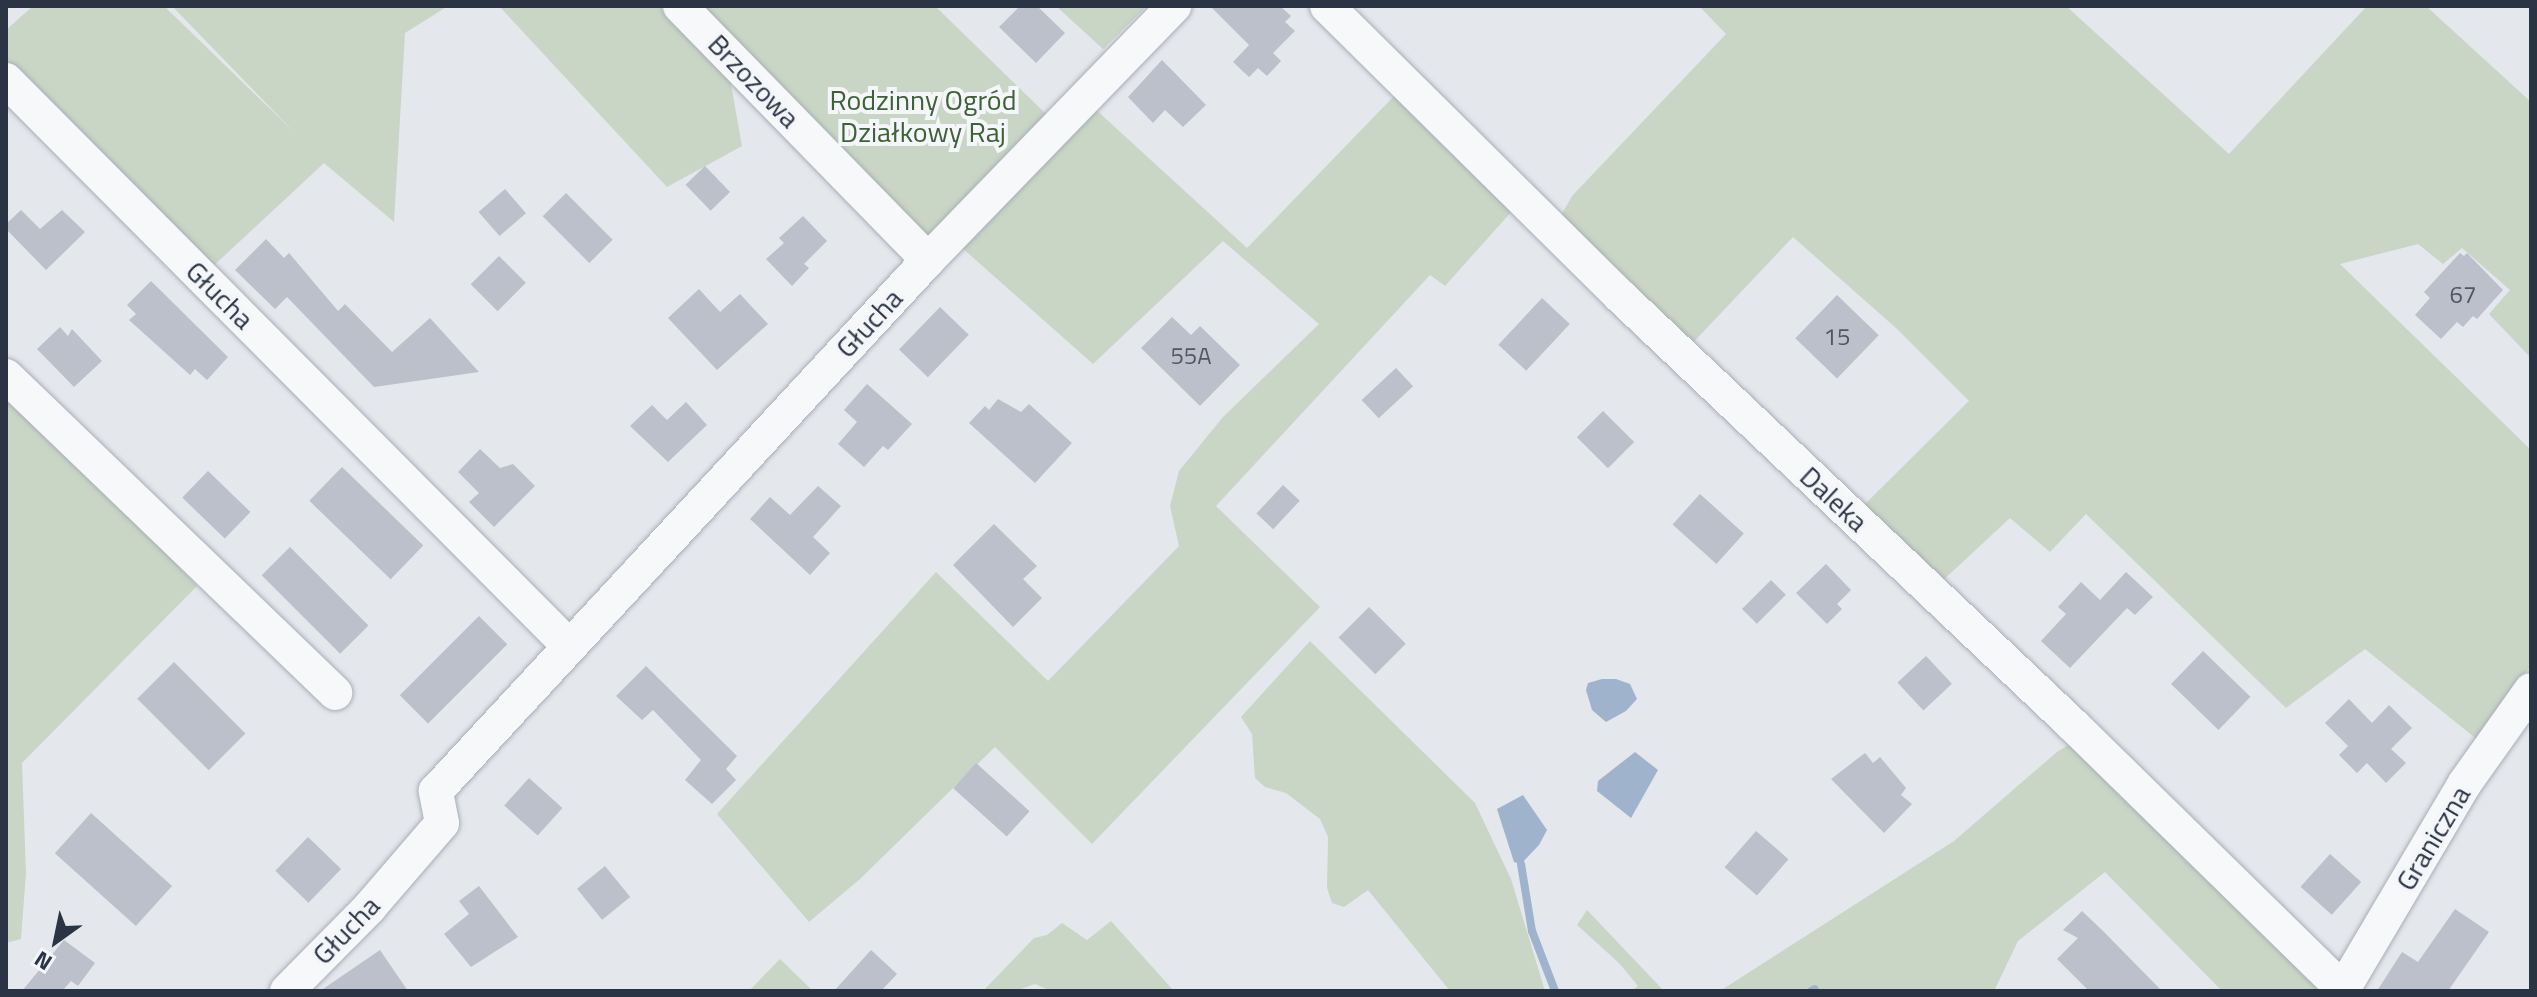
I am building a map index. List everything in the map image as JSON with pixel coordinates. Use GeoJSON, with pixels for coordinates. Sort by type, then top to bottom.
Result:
{"type":"FeatureCollection","features":[{"type":"Feature","properties":{"kind":"street","name":"Brzozowa"},"geometry":{"type":"LineString","coordinates":[[680,6],[928,260]]}},
{"type":"Feature","properties":{"kind":"street","name":"Głucha"},"geometry":{"type":"LineString","coordinates":[[287,991],[369,908],[442,823],[436,791],[928,260],[1174,6]]}},
{"type":"Feature","properties":{"kind":"street","name":"Daleka"},"geometry":{"type":"LineString","coordinates":[[1327,6],[1620,296],[2073,725],[2344,990]]}},
{"type":"Feature","properties":{"kind":"street","name":"Głucha"},"geometry":{"type":"LineString","coordinates":[[6,80],[569,646]]}},
{"type":"Feature","properties":{"kind":"street"},"geometry":{"type":"LineString","coordinates":[[6,376],[335,693]]}},
{"type":"Feature","properties":{"kind":"street","name":"Graniczna"},"geometry":{"type":"LineString","coordinates":[[2344,990],[2465,783],[2531,690]]}},
{"type":"Feature","properties":{"kind":"green space"},"geometry":{"type":"Polygon","coordinates":[[[33,6],[164,6],[294,132],[172,6],[448,6],[405,33],[394,222],[324,163],[209,270],[6,67],[6,30],[33,6]]]}},
{"type":"Feature","properties":{"kind":"green space"},"geometry":{"type":"Polygon","coordinates":[[[499,6],[659,6],[730,79],[742,146],[667,187],[499,6]]]}},
{"type":"Feature","properties":{"kind":"green space","name":"Rodzinny Ogród Działkowy Raj"},"geometry":{"type":"Polygon","coordinates":[[[690,6],[935,6],[1047,115],[925,246],[690,6]]]}},
{"type":"Feature","properties":{"kind":"green space"},"geometry":{"type":"Polygon","coordinates":[[[1056,6],[1147,6],[1103,49],[1056,6]]]}},
{"type":"Feature","properties":{"kind":"green space"},"geometry":{"type":"Polygon","coordinates":[[[1699,6],[2066,6],[2229,154],[2367,6],[2426,6],[2531,102],[2531,358],[2489,314],[2510,290],[2462,248],[2443,264],[2418,244],[2340,264],[2531,450],[2531,665],[2479,741],[2365,649],[2286,708],[2086,514],[2050,552],[2010,518],[1939,584],[1860,509],[1969,401],[1896,328],[1793,237],[1687,349],[1559,219],[1572,196],[1726,34],[1699,6]]]}},
{"type":"Feature","properties":{"kind":"green space"},"geometry":{"type":"Polygon","coordinates":[[[1396,94],[1513,210],[1445,286],[1430,275],[1216,506],[1320,607],[1092,844],[995,747],[860,879],[809,922],[717,814],[936,572],[1048,681],[1179,546],[1170,506],[1179,471],[1223,417],[1319,324],[1223,241],[1093,364],[961,247],[1093,107],[1247,248],[1396,94]]]}},
{"type":"Feature","properties":{"kind":"green space"},"geometry":{"type":"Polygon","coordinates":[[[6,388],[28,406],[197,586],[22,763],[26,873],[21,939],[6,943],[6,388]]]}},
{"type":"Feature","properties":{"kind":"green space"},"geometry":{"type":"Polygon","coordinates":[[[1310,641],[1475,803],[1511,879],[1545,991],[1450,991],[1368,890],[1344,907],[1332,903],[1327,888],[1328,837],[1320,819],[1286,793],[1265,787],[1255,778],[1252,734],[1241,717],[1310,641]]]}},
{"type":"Feature","properties":{"kind":"green space"},"geometry":{"type":"Polygon","coordinates":[[[2076,740],[2327,991],[2222,991],[2105,872],[2018,941],[1994,991],[1720,991],[1954,841],[2057,752],[2076,740]]]}},
{"type":"Feature","properties":{"kind":"green space"},"geometry":{"type":"Polygon","coordinates":[[[1587,910],[1664,991],[1631,991],[1638,986],[1619,963],[1577,925],[1587,910]]]}},
{"type":"Feature","properties":{"kind":"green space"},"geometry":{"type":"Polygon","coordinates":[[[1111,921],[1174,991],[1051,991],[1035,984],[1015,991],[983,991],[1034,938],[1047,935],[1062,923],[1087,940],[1111,921]]]}},
{"type":"Feature","properties":{"kind":"green space"},"geometry":{"type":"Polygon","coordinates":[[[780,959],[813,991],[749,991],[780,959]]]}},
{"type":"Feature","properties":{"kind":"water"},"geometry":{"type":"Polygon","coordinates":[[[1616,679],[1630,684],[1637,699],[1626,711],[1606,722],[1592,710],[1586,690],[1588,683],[1616,679]]]}},
{"type":"Feature","properties":{"kind":"water"},"geometry":{"type":"Polygon","coordinates":[[[1635,752],[1658,770],[1631,818],[1597,791],[1598,781],[1635,752]]]}},
{"type":"Feature","properties":{"kind":"water"},"geometry":{"type":"Polygon","coordinates":[[[1523,795],[1547,830],[1539,845],[1521,864],[1514,862],[1497,809],[1523,795]]]}},
{"type":"Feature","properties":{"kind":"building"},"geometry":{"type":"Polygon","coordinates":[[[1020,6],[1037,6],[1065,33],[1036,63],[999,27],[1020,6]]]}},
{"type":"Feature","properties":{"kind":"building"},"geometry":{"type":"Polygon","coordinates":[[[1210,6],[1280,6],[1291,16],[1285,22],[1295,31],[1273,53],[1281,61],[1267,76],[1258,68],[1249,77],[1233,62],[1249,45],[1210,6]]]}},
{"type":"Feature","properties":{"kind":"building"},"geometry":{"type":"Polygon","coordinates":[[[1162,60],[1206,105],[1183,127],[1165,110],[1153,123],[1128,97],[1162,60]]]}},
{"type":"Feature","properties":{"kind":"building"},"geometry":{"type":"Polygon","coordinates":[[[705,166],[730,192],[711,211],[686,185],[705,166]]]}},
{"type":"Feature","properties":{"kind":"building"},"geometry":{"type":"Polygon","coordinates":[[[505,189],[526,213],[500,236],[479,212],[505,189]]]}},
{"type":"Feature","properties":{"kind":"building"},"geometry":{"type":"Polygon","coordinates":[[[566,193],[613,240],[589,263],[543,216],[566,193]]]}},
{"type":"Feature","properties":{"kind":"building"},"geometry":{"type":"Polygon","coordinates":[[[21,210],[40,229],[62,210],[85,232],[46,270],[6,229],[6,224],[21,210]]]}},
{"type":"Feature","properties":{"kind":"building"},"geometry":{"type":"Polygon","coordinates":[[[803,216],[827,241],[804,264],[809,268],[792,286],[766,259],[784,243],[779,238],[803,216]]]}},
{"type":"Feature","properties":{"kind":"building"},"geometry":{"type":"Polygon","coordinates":[[[266,239],[284,258],[289,253],[338,311],[345,304],[392,352],[430,318],[479,372],[374,387],[287,297],[275,309],[235,270],[266,239]]]}},
{"type":"Feature","properties":{"kind":"building"},"geometry":{"type":"Polygon","coordinates":[[[2460,253],[2464,256],[2467,253],[2503,290],[2477,319],[2473,316],[2463,327],[2457,322],[2441,339],[2415,315],[2430,298],[2424,292],[2460,253]]]}},
{"type":"Feature","properties":{"kind":"building"},"geometry":{"type":"Polygon","coordinates":[[[499,256],[526,283],[498,311],[471,284],[499,256]]]}},
{"type":"Feature","properties":{"kind":"building"},"geometry":{"type":"Polygon","coordinates":[[[151,281],[228,357],[207,380],[195,369],[190,375],[129,320],[136,314],[127,305],[151,281]]]}},
{"type":"Feature","properties":{"kind":"building"},"geometry":{"type":"Polygon","coordinates":[[[699,289],[720,312],[740,294],[768,324],[717,370],[668,318],[699,289]]]}},
{"type":"Feature","properties":{"kind":"building"},"geometry":{"type":"Polygon","coordinates":[[[1837,295],[1879,335],[1837,378],[1795,338],[1837,295]]]}},
{"type":"Feature","properties":{"kind":"building"},"geometry":{"type":"Polygon","coordinates":[[[1542,298],[1570,324],[1526,371],[1498,345],[1542,298]]]}},
{"type":"Feature","properties":{"kind":"building"},"geometry":{"type":"Polygon","coordinates":[[[940,307],[969,335],[928,377],[899,349],[940,307]]]}},
{"type":"Feature","properties":{"kind":"building"},"geometry":{"type":"Polygon","coordinates":[[[1172,317],[1191,335],[1200,326],[1240,365],[1200,406],[1141,348],[1172,317]]]}},
{"type":"Feature","properties":{"kind":"building"},"geometry":{"type":"Polygon","coordinates":[[[60,327],[68,336],[72,329],[102,361],[74,387],[37,349],[60,327]]]}},
{"type":"Feature","properties":{"kind":"building"},"geometry":{"type":"Polygon","coordinates":[[[1396,368],[1413,386],[1379,418],[1362,400],[1396,368]]]}},
{"type":"Feature","properties":{"kind":"building"},"geometry":{"type":"Polygon","coordinates":[[[867,384],[912,424],[888,450],[883,446],[864,467],[838,444],[857,422],[844,410],[867,384]]]}},
{"type":"Feature","properties":{"kind":"building"},"geometry":{"type":"Polygon","coordinates":[[[998,399],[1021,412],[1029,404],[1072,443],[1035,483],[969,423],[985,406],[989,410],[998,399]]]}},
{"type":"Feature","properties":{"kind":"building"},"geometry":{"type":"Polygon","coordinates":[[[686,402],[707,425],[668,462],[630,426],[652,405],[667,420],[686,402]]]}},
{"type":"Feature","properties":{"kind":"building"},"geometry":{"type":"Polygon","coordinates":[[[1603,411],[1634,442],[1608,468],[1577,437],[1603,411]]]}},
{"type":"Feature","properties":{"kind":"building"},"geometry":{"type":"Polygon","coordinates":[[[480,449],[500,468],[513,464],[535,486],[494,527],[469,502],[479,493],[458,472],[480,449]]]}},
{"type":"Feature","properties":{"kind":"building"},"geometry":{"type":"Polygon","coordinates":[[[342,467],[423,545],[391,579],[309,501],[342,467]]]}},
{"type":"Feature","properties":{"kind":"building"},"geometry":{"type":"Polygon","coordinates":[[[208,471],[250,512],[225,539],[182,498],[208,471]]]}},
{"type":"Feature","properties":{"kind":"building"},"geometry":{"type":"Polygon","coordinates":[[[1283,485],[1300,501],[1273,529],[1256,514],[1283,485]]]}},
{"type":"Feature","properties":{"kind":"building"},"geometry":{"type":"Polygon","coordinates":[[[818,486],[841,506],[813,537],[830,553],[810,575],[750,519],[770,497],[790,515],[818,486]]]}},
{"type":"Feature","properties":{"kind":"building"},"geometry":{"type":"Polygon","coordinates":[[[1700,494],[1744,533],[1716,564],[1673,524],[1700,494]]]}},
{"type":"Feature","properties":{"kind":"building"},"geometry":{"type":"Polygon","coordinates":[[[994,524],[1037,566],[1023,579],[1042,598],[1013,627],[953,565],[994,524]]]}},
{"type":"Feature","properties":{"kind":"building"},"geometry":{"type":"Polygon","coordinates":[[[290,547],[368,625],[340,654],[262,575],[290,547]]]}},
{"type":"Feature","properties":{"kind":"building"},"geometry":{"type":"Polygon","coordinates":[[[1826,564],[1851,590],[1837,604],[1842,609],[1827,624],[1796,593],[1826,564]]]}},
{"type":"Feature","properties":{"kind":"building"},"geometry":{"type":"Polygon","coordinates":[[[2126,572],[2153,597],[2135,615],[2127,608],[2070,668],[2041,641],[2066,614],[2058,607],[2081,582],[2100,600],[2126,572]]]}},
{"type":"Feature","properties":{"kind":"building"},"geometry":{"type":"Polygon","coordinates":[[[1771,580],[1786,595],[1757,624],[1742,609],[1771,580]]]}},
{"type":"Feature","properties":{"kind":"building"},"geometry":{"type":"Polygon","coordinates":[[[1369,607],[1406,644],[1375,674],[1339,637],[1369,607]]]}},
{"type":"Feature","properties":{"kind":"building"},"geometry":{"type":"Polygon","coordinates":[[[479,616],[507,644],[428,723],[400,695],[479,616]]]}},
{"type":"Feature","properties":{"kind":"building"},"geometry":{"type":"Polygon","coordinates":[[[2203,651],[2250,697],[2219,730],[2171,684],[2203,651]]]}},
{"type":"Feature","properties":{"kind":"building"},"geometry":{"type":"Polygon","coordinates":[[[1926,656],[1952,684],[1923,710],[1897,683],[1926,656]]]}},
{"type":"Feature","properties":{"kind":"building"},"geometry":{"type":"Polygon","coordinates":[[[174,662],[245,733],[209,770],[137,699],[174,662]]]}},
{"type":"Feature","properties":{"kind":"building"},"geometry":{"type":"Polygon","coordinates":[[[646,666],[737,756],[726,769],[736,780],[712,804],[685,780],[701,760],[653,710],[642,720],[616,696],[646,666]]]}},
{"type":"Feature","properties":{"kind":"building"},"geometry":{"type":"Polygon","coordinates":[[[2349,699],[2372,723],[2389,705],[2412,728],[2391,749],[2406,763],[2386,783],[2367,763],[2357,773],[2339,755],[2348,746],[2325,723],[2349,699]]]}},
{"type":"Feature","properties":{"kind":"building"},"geometry":{"type":"Polygon","coordinates":[[[1865,753],[1873,763],[1880,757],[1906,788],[1901,795],[1912,804],[1884,833],[1831,779],[1865,753]]]}},
{"type":"Feature","properties":{"kind":"building"},"geometry":{"type":"Polygon","coordinates":[[[976,763],[1030,811],[1007,836],[953,788],[976,763]]]}},
{"type":"Feature","properties":{"kind":"building"},"geometry":{"type":"Polygon","coordinates":[[[529,778],[562,808],[538,836],[504,805],[529,778]]]}},
{"type":"Feature","properties":{"kind":"building"},"geometry":{"type":"Polygon","coordinates":[[[91,813],[172,886],[136,926],[55,853],[91,813]]]}},
{"type":"Feature","properties":{"kind":"building"},"geometry":{"type":"Polygon","coordinates":[[[1756,831],[1788,859],[1757,895],[1725,867],[1756,831]]]}},
{"type":"Feature","properties":{"kind":"building"},"geometry":{"type":"Polygon","coordinates":[[[308,837],[341,869],[308,903],[275,871],[308,837]]]}},
{"type":"Feature","properties":{"kind":"building"},"geometry":{"type":"Polygon","coordinates":[[[2330,854],[2361,882],[2332,915],[2301,887],[2330,854]]]}},
{"type":"Feature","properties":{"kind":"building"},"geometry":{"type":"Polygon","coordinates":[[[605,866],[630,897],[602,920],[577,889],[605,866]]]}},
{"type":"Feature","properties":{"kind":"building"},"geometry":{"type":"Polygon","coordinates":[[[479,886],[518,937],[471,967],[444,934],[469,914],[459,901],[479,886]]]}},
{"type":"Feature","properties":{"kind":"building"},"geometry":{"type":"Polygon","coordinates":[[[2455,909],[2489,932],[2448,991],[2377,991],[2402,952],[2418,962],[2455,909]]]}},
{"type":"Feature","properties":{"kind":"building"},"geometry":{"type":"Polygon","coordinates":[[[2082,911],[2162,991],[2089,991],[2057,959],[2078,938],[2063,930],[2082,911]]]}},
{"type":"Feature","properties":{"kind":"building"},"geometry":{"type":"Polygon","coordinates":[[[64,940],[95,963],[78,986],[71,981],[62,991],[22,991],[64,940]]]}},
{"type":"Feature","properties":{"kind":"building"},"geometry":{"type":"Polygon","coordinates":[[[380,950],[408,991],[320,991],[380,950]]]}},
{"type":"Feature","properties":{"kind":"building"},"geometry":{"type":"Polygon","coordinates":[[[871,950],[897,974],[881,991],[834,991],[871,950]]]}},
{"type":"Feature","properties":{"kind":"waterway"},"geometry":{"type":"LineString","coordinates":[[1521,864],[1532,931],[1555,991]]}},
{"type":"Feature","properties":{"kind":"waterway"},"geometry":{"type":"LineString","coordinates":[[1811,991],[1815,989]]}}]}
